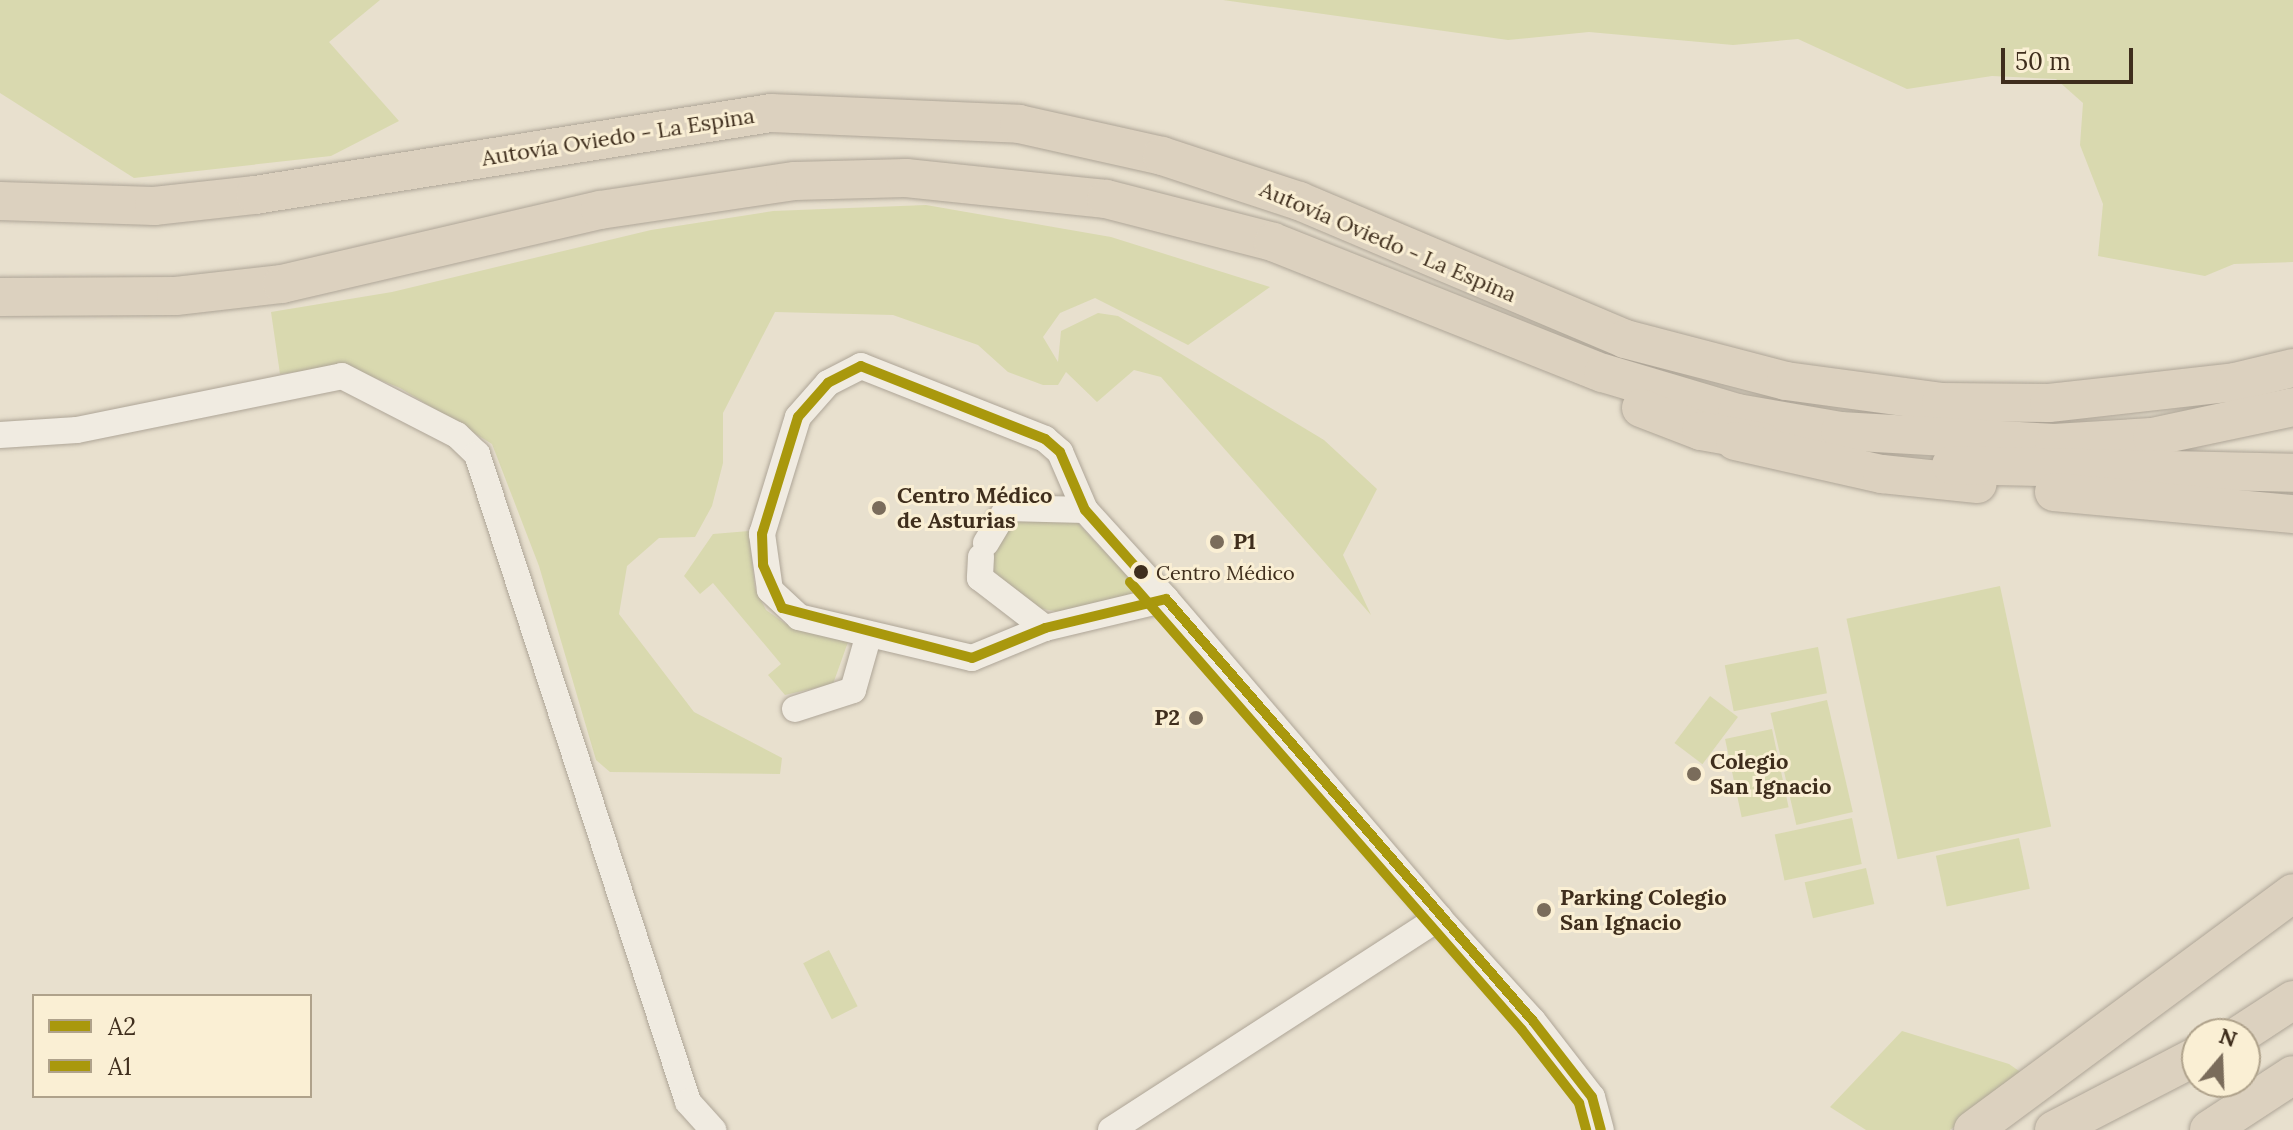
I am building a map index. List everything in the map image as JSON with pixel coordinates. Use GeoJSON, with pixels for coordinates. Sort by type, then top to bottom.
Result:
{"type":"FeatureCollection","features":[{"type":"Feature","properties":{"kind":"highway","name":"Autovía Oviedo - La Espina"},"geometry":{"type":"LineString","coordinates":[[0,201],[154,206],[255,195],[771,113],[1019,124],[1162,156],[1299,201],[1612,334],[1786,381],[1941,402],[2049,403],[2235,382],[2293,368]]}},
{"type":"Feature","properties":{"kind":"highway"},"geometry":{"type":"LineString","coordinates":[[0,297],[176,296],[282,284],[600,210],[795,181],[906,178],[1106,199],[1273,242],[1603,373],[1737,413],[1840,431],[2054,443],[2152,437],[2293,407]]}},
{"type":"Feature","properties":{"kind":"highway"},"geometry":{"type":"LineString","coordinates":[[1106,199],[1377,299],[1701,431],[1882,474],[2293,514]]}},
{"type":"Feature","properties":{"kind":"highway"},"geometry":{"type":"LineString","coordinates":[[1701,431],[1851,457],[2017,471],[2293,473]]}},
{"type":"Feature","properties":{"kind":"highway"},"geometry":{"type":"LineString","coordinates":[[1973,1130],[2073,1052],[2293,893]]}},
{"type":"Feature","properties":{"kind":"highway"},"geometry":{"type":"LineString","coordinates":[[2073,1052],[2293,920]]}},
{"type":"Feature","properties":{"kind":"highway"},"geometry":{"type":"LineString","coordinates":[[2261,1021],[2293,1000]]}},
{"type":"Feature","properties":{"kind":"highway"},"geometry":{"type":"LineString","coordinates":[[2054,1130],[2181,1064]]}},
{"type":"Feature","properties":{"kind":"highway"},"geometry":{"type":"LineString","coordinates":[[2103,1130],[2181,1075]]}},
{"type":"Feature","properties":{"kind":"highway"},"geometry":{"type":"LineString","coordinates":[[2209,1130],[2293,1075]]}},
{"type":"Feature","properties":{"kind":"street"},"geometry":{"type":"LineString","coordinates":[[1166,599],[1045,628],[972,658],[869,634],[782,608],[763,565],[762,534],[798,417],[847,368],[875,368],[1045,439],[1060,452],[1085,510],[1166,599],[1592,1097],[1601,1130]]}},
{"type":"Feature","properties":{"kind":"street"},"geometry":{"type":"LineString","coordinates":[[0,435],[77,430],[342,376],[467,444],[492,483],[688,1102],[713,1130]]}},
{"type":"Feature","properties":{"kind":"street"},"geometry":{"type":"LineString","coordinates":[[1045,628],[980,578],[983,550],[1007,508],[1085,510]]}},
{"type":"Feature","properties":{"kind":"street"},"geometry":{"type":"LineString","coordinates":[[795,709],[853,690],[869,634]]}},
{"type":"Feature","properties":{"kind":"street"},"geometry":{"type":"LineString","coordinates":[[1111,1130],[1439,918]]}},
{"type":"Feature","properties":{"kind":"green space"},"geometry":{"type":"Polygon","coordinates":[[[0,0],[380,0],[329,42],[399,121],[331,156],[134,178],[0,93],[0,0]]]}},
{"type":"Feature","properties":{"kind":"green space"},"geometry":{"type":"Polygon","coordinates":[[[1223,0],[2293,0],[2293,262],[2234,264],[2205,276],[2098,256],[2103,204],[2080,145],[2083,103],[2056,79],[1992,76],[1907,89],[1798,39],[1733,45],[1589,32],[1508,40],[1223,0]]]}},
{"type":"Feature","properties":{"kind":"green space"},"geometry":{"type":"Polygon","coordinates":[[[926,205],[1111,237],[1270,287],[1188,345],[1095,298],[1060,313],[1043,337],[1058,362],[1061,331],[1098,313],[1118,316],[1324,440],[1377,489],[1343,555],[1371,615],[1161,377],[1134,370],[1097,402],[1066,372],[1058,385],[1043,385],[1008,372],[978,345],[893,315],[775,312],[723,413],[723,463],[712,506],[695,537],[659,538],[627,566],[619,614],[694,712],[782,758],[780,774],[610,772],[596,760],[539,566],[492,444],[400,388],[345,366],[280,374],[271,312],[392,292],[651,230],[773,211],[926,205]]]}},
{"type":"Feature","properties":{"kind":"green space"},"geometry":{"type":"Polygon","coordinates":[[[1006,519],[1074,519],[1131,580],[1131,594],[1060,612],[1037,608],[988,571],[1006,519]]]}},
{"type":"Feature","properties":{"kind":"green space"},"geometry":{"type":"Polygon","coordinates":[[[749,531],[755,588],[766,610],[786,624],[848,642],[833,684],[785,695],[768,675],[781,664],[713,583],[700,594],[684,576],[713,534],[749,531]]]}},
{"type":"Feature","properties":{"kind":"green space"},"geometry":{"type":"Polygon","coordinates":[[[2000,586],[2051,827],[1898,859],[1846,619],[2000,586]]]}},
{"type":"Feature","properties":{"kind":"green space"},"geometry":{"type":"Polygon","coordinates":[[[1818,647],[1827,693],[1734,711],[1725,665],[1818,647]]]}},
{"type":"Feature","properties":{"kind":"green space"},"geometry":{"type":"Polygon","coordinates":[[[1710,696],[1738,717],[1702,764],[1674,743],[1710,696]]]}},
{"type":"Feature","properties":{"kind":"green space"},"geometry":{"type":"Polygon","coordinates":[[[1827,700],[1853,812],[1796,825],[1770,713],[1827,700]]]}},
{"type":"Feature","properties":{"kind":"green space"},"geometry":{"type":"Polygon","coordinates":[[[1772,729],[1789,807],[1742,817],[1725,739],[1772,729]]]}},
{"type":"Feature","properties":{"kind":"green space"},"geometry":{"type":"Polygon","coordinates":[[[1852,818],[1862,864],[1784,880],[1775,834],[1852,818]]]}},
{"type":"Feature","properties":{"kind":"green space"},"geometry":{"type":"Polygon","coordinates":[[[2019,838],[2030,889],[1947,907],[1936,856],[2019,838]]]}},
{"type":"Feature","properties":{"kind":"green space"},"geometry":{"type":"Polygon","coordinates":[[[1866,868],[1874,904],[1813,918],[1805,882],[1866,868]]]}},
{"type":"Feature","properties":{"kind":"green space"},"geometry":{"type":"Polygon","coordinates":[[[829,950],[858,1006],[832,1019],[803,963],[829,950]]]}},
{"type":"Feature","properties":{"kind":"green space"},"geometry":{"type":"Polygon","coordinates":[[[1902,1031],[2009,1064],[2022,1073],[1950,1130],[1866,1130],[1830,1107],[1902,1031]]]}},
{"type":"Feature","properties":{"kind":"transit line","name":"A2"},"geometry":{"type":"LineString","coordinates":[[1141,573],[1085,510],[1060,452],[1045,439],[861,366],[828,383],[798,417],[762,534],[763,565],[782,608],[972,658],[1045,628],[1166,599],[1533,1021],[1592,1097],[1601,1130]]}},
{"type":"Feature","properties":{"kind":"transit line","name":"A1"},"geometry":{"type":"LineString","coordinates":[[1130,582],[1522,1030],[1579,1103],[1586,1130]]}},
{"type":"Feature","properties":{"kind":"place","name":"Centro Médico de Asturias"},"geometry":{"type":"Point","coordinates":[879,508]}},
{"type":"Feature","properties":{"kind":"place","name":"P1"},"geometry":{"type":"Point","coordinates":[1217,542]}},
{"type":"Feature","properties":{"kind":"place","name":"Centro Médico"},"geometry":{"type":"Point","coordinates":[1141,572]}},
{"type":"Feature","properties":{"kind":"place","name":"P2"},"geometry":{"type":"Point","coordinates":[1196,718]}},
{"type":"Feature","properties":{"kind":"place","name":"Colegio San Ignacio"},"geometry":{"type":"Point","coordinates":[1694,774]}},
{"type":"Feature","properties":{"kind":"place","name":"Parking Colegio San Ignacio"},"geometry":{"type":"Point","coordinates":[1544,910]}}]}
